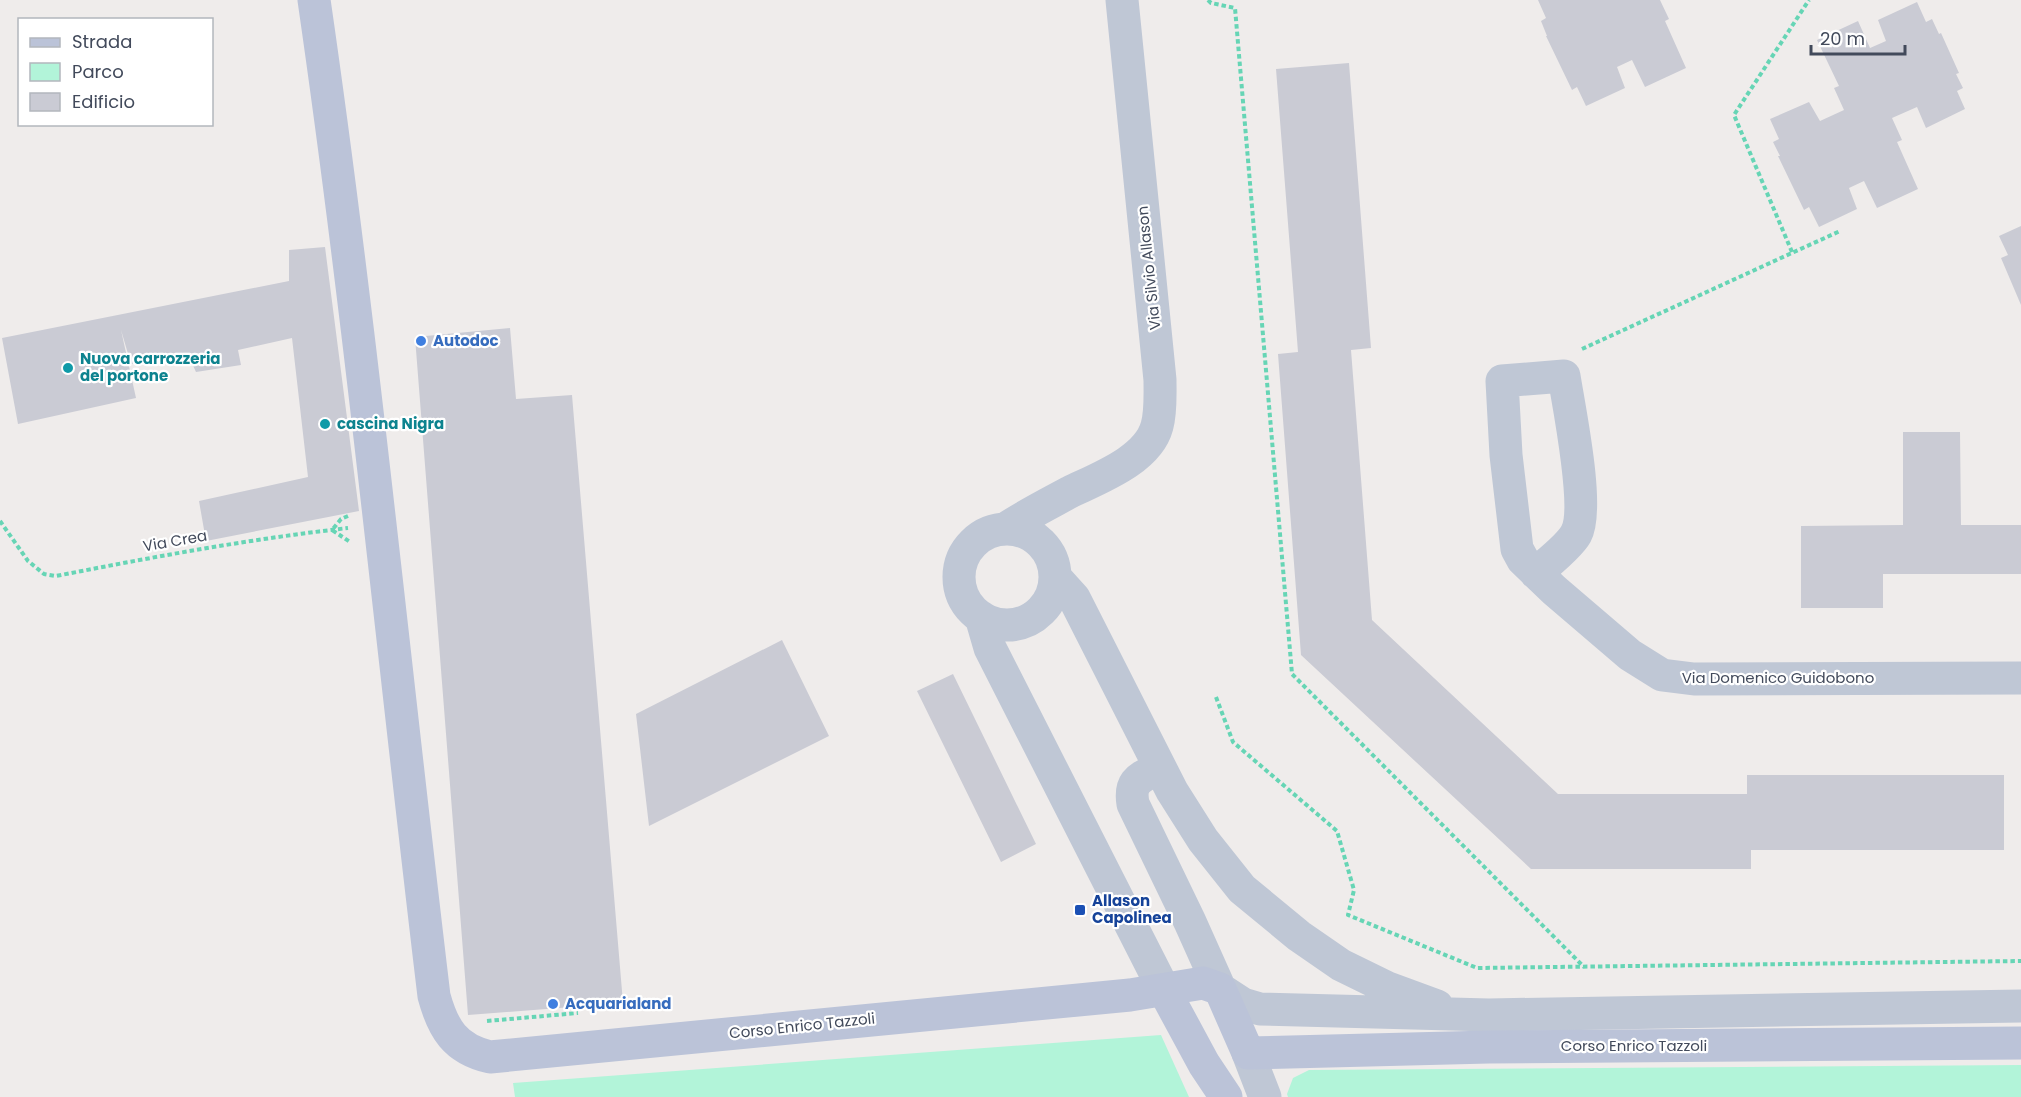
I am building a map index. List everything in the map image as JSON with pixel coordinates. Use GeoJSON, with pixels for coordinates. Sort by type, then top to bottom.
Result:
{"type":"FeatureCollection","features":[{"type":"Feature","properties":{"kind":"street"},"geometry":{"type":"LineString","coordinates":[[314,0],[335,147],[380,525]]}},
{"type":"Feature","properties":{"kind":"street","name":"Via Silvio Allason"},"geometry":{"type":"LineString","coordinates":[[1005,529],[1024,516],[1117,469],[1136,456],[1151,441],[1157,426],[1160,380],[1122,0]]}},
{"type":"Feature","properties":{"kind":"street"},"geometry":{"type":"LineString","coordinates":[[1536,573],[1576,535],[1581,513],[1580,488],[1564,376]]}},
{"type":"Feature","properties":{"kind":"street","name":"Via Domenico Guidobono"},"geometry":{"type":"LineString","coordinates":[[1564,376],[1502,381],[1514,537],[1523,560],[1630,655],[1662,675],[1694,679],[2021,678]]}},
{"type":"Feature","properties":{"kind":"street","name":"Via Silvio Allason"},"geometry":{"type":"LineString","coordinates":[[1041,542],[1046,523],[1054,510],[1072,491]]}},
{"type":"Feature","properties":{"kind":"street","name":"Corso Enrico Tazzoli"},"geometry":{"type":"LineString","coordinates":[[380,525],[434,996],[439,1016],[449,1032],[460,1045],[474,1053],[490,1057],[1164,990],[1203,983],[1220,989],[1243,1004],[1260,1009],[1460,1015],[2021,1006]]}},
{"type":"Feature","properties":{"kind":"street"},"geometry":{"type":"LineString","coordinates":[[1005,529],[1026,532],[1041,542],[1052,557],[1055,577],[1049,600],[1034,617],[1015,624],[998,625],[981,617],[967,603],[958,584],[959,564],[966,549],[983,535],[1005,529]]}},
{"type":"Feature","properties":{"kind":"street","name":"Corso Enrico Tazzoli"},"geometry":{"type":"LineString","coordinates":[[1055,577],[1074,598],[1159,768],[1203,840],[1242,889],[1299,936],[1341,964],[1388,987],[1460,1015]]}},
{"type":"Feature","properties":{"kind":"street"},"geometry":{"type":"LineString","coordinates":[[981,617],[990,648],[1164,990],[1204,1064],[1226,1097]]}},
{"type":"Feature","properties":{"kind":"street"},"geometry":{"type":"LineString","coordinates":[[1159,768],[1135,781],[1131,791],[1133,804],[1190,922],[1265,1097]]}},
{"type":"Feature","properties":{"kind":"street","name":"Corso Enrico Tazzoli"},"geometry":{"type":"LineString","coordinates":[[1248,1053],[1489,1047],[2021,1043]]}},
{"type":"Feature","properties":{"kind":"path"},"geometry":{"type":"LineString","coordinates":[[1208,0],[1211,3],[1235,8],[1292,674],[1584,967]]}},
{"type":"Feature","properties":{"kind":"path"},"geometry":{"type":"LineString","coordinates":[[1792,252],[1734,115],[1809,0]]}},
{"type":"Feature","properties":{"kind":"path"},"geometry":{"type":"LineString","coordinates":[[1564,376],[1563,357],[1840,231]]}},
{"type":"Feature","properties":{"kind":"path","name":"Via Crea"},"geometry":{"type":"LineString","coordinates":[[0,521],[28,561],[44,574],[57,576],[183,551],[288,535],[380,525]]}},
{"type":"Feature","properties":{"kind":"path"},"geometry":{"type":"LineString","coordinates":[[332,530],[358,548]]}},
{"type":"Feature","properties":{"kind":"path"},"geometry":{"type":"LineString","coordinates":[[1216,698],[1233,742],[1337,831],[1354,890],[1348,915],[1477,968],[2021,961]]}},
{"type":"Feature","properties":{"kind":"path"},"geometry":{"type":"LineString","coordinates":[[480,1021],[584,1013]]}},
{"type":"Feature","properties":{"kind":"green space"},"geometry":{"type":"Polygon","coordinates":[[[1161,1035],[1189,1097],[515,1097],[513,1083],[1161,1035]]]}},
{"type":"Feature","properties":{"kind":"green space"},"geometry":{"type":"Polygon","coordinates":[[[2021,1065],[2021,1097],[1288,1097],[1287,1094],[1293,1078],[1309,1070],[2021,1065]]]}},
{"type":"Feature","properties":{"kind":"building"},"geometry":{"type":"Polygon","coordinates":[[[1538,0],[1660,0],[1669,19],[1665,21],[1686,68],[1645,87],[1632,60],[1617,67],[1625,88],[1586,106],[1577,87],[1572,90],[1546,36],[1541,21],[1546,18],[1538,0]]]}},
{"type":"Feature","properties":{"kind":"building"},"geometry":{"type":"Polygon","coordinates":[[[1917,2],[1926,22],[1932,19],[1939,34],[1941,33],[1959,73],[1956,74],[1963,88],[1957,91],[1965,109],[1926,128],[1917,107],[1892,118],[1902,140],[1897,142],[1918,189],[1877,208],[1864,181],[1849,188],[1857,209],[1819,227],[1809,207],[1804,210],[1778,156],[1780,156],[1773,142],[1779,139],[1770,119],[1809,102],[1820,121],[1844,110],[1834,88],[1839,86],[1817,40],[1858,21],[1870,48],[1886,41],[1878,20],[1917,2]]]}},
{"type":"Feature","properties":{"kind":"building"},"geometry":{"type":"Polygon","coordinates":[[[1349,63],[1371,348],[1351,350],[1372,620],[1558,794],[1747,794],[1747,775],[2004,775],[2004,850],[1751,850],[1751,869],[1531,869],[1301,655],[1278,354],[1298,352],[1276,69],[1349,63]]]}},
{"type":"Feature","properties":{"kind":"building"},"geometry":{"type":"Polygon","coordinates":[[[2021,226],[2021,305],[2001,258],[2008,255],[1999,236],[2021,226]]]}},
{"type":"Feature","properties":{"kind":"building","name":"cascina Nigra"},"geometry":{"type":"Polygon","coordinates":[[[325,247],[359,511],[206,541],[199,501],[308,477],[292,338],[238,350],[241,365],[196,372],[189,357],[131,364],[121,330],[136,398],[18,424],[2,338],[289,281],[289,250],[325,247]]]}},
{"type":"Feature","properties":{"kind":"building"},"geometry":{"type":"Polygon","coordinates":[[[510,328],[516,399],[572,395],[623,1003],[468,1015],[415,337],[510,328]]]}},
{"type":"Feature","properties":{"kind":"building"},"geometry":{"type":"Polygon","coordinates":[[[1903,432],[1960,432],[1961,525],[2021,525],[2021,574],[1883,574],[1883,608],[1801,608],[1801,526],[1903,525],[1903,432]]]}},
{"type":"Feature","properties":{"kind":"building"},"geometry":{"type":"Polygon","coordinates":[[[782,640],[829,736],[649,826],[636,714],[782,640]]]}},
{"type":"Feature","properties":{"kind":"building"},"geometry":{"type":"Polygon","coordinates":[[[953,674],[1036,844],[1001,862],[917,691],[953,674]]]}},
{"type":"Feature","properties":{"kind":"place","name":"Autodoc"},"geometry":{"type":"Point","coordinates":[421,341]}},
{"type":"Feature","properties":{"kind":"place","name":"Nuova carrozzeria del portone"},"geometry":{"type":"Point","coordinates":[68,368]}},
{"type":"Feature","properties":{"kind":"place","name":"cascina Nigra"},"geometry":{"type":"Point","coordinates":[325,424]}},
{"type":"Feature","properties":{"kind":"place","name":"Allason Capolinea"},"geometry":{"type":"Point","coordinates":[1080,910]}},
{"type":"Feature","properties":{"kind":"place","name":"Acquarialand"},"geometry":{"type":"Point","coordinates":[553,1004]}}]}
